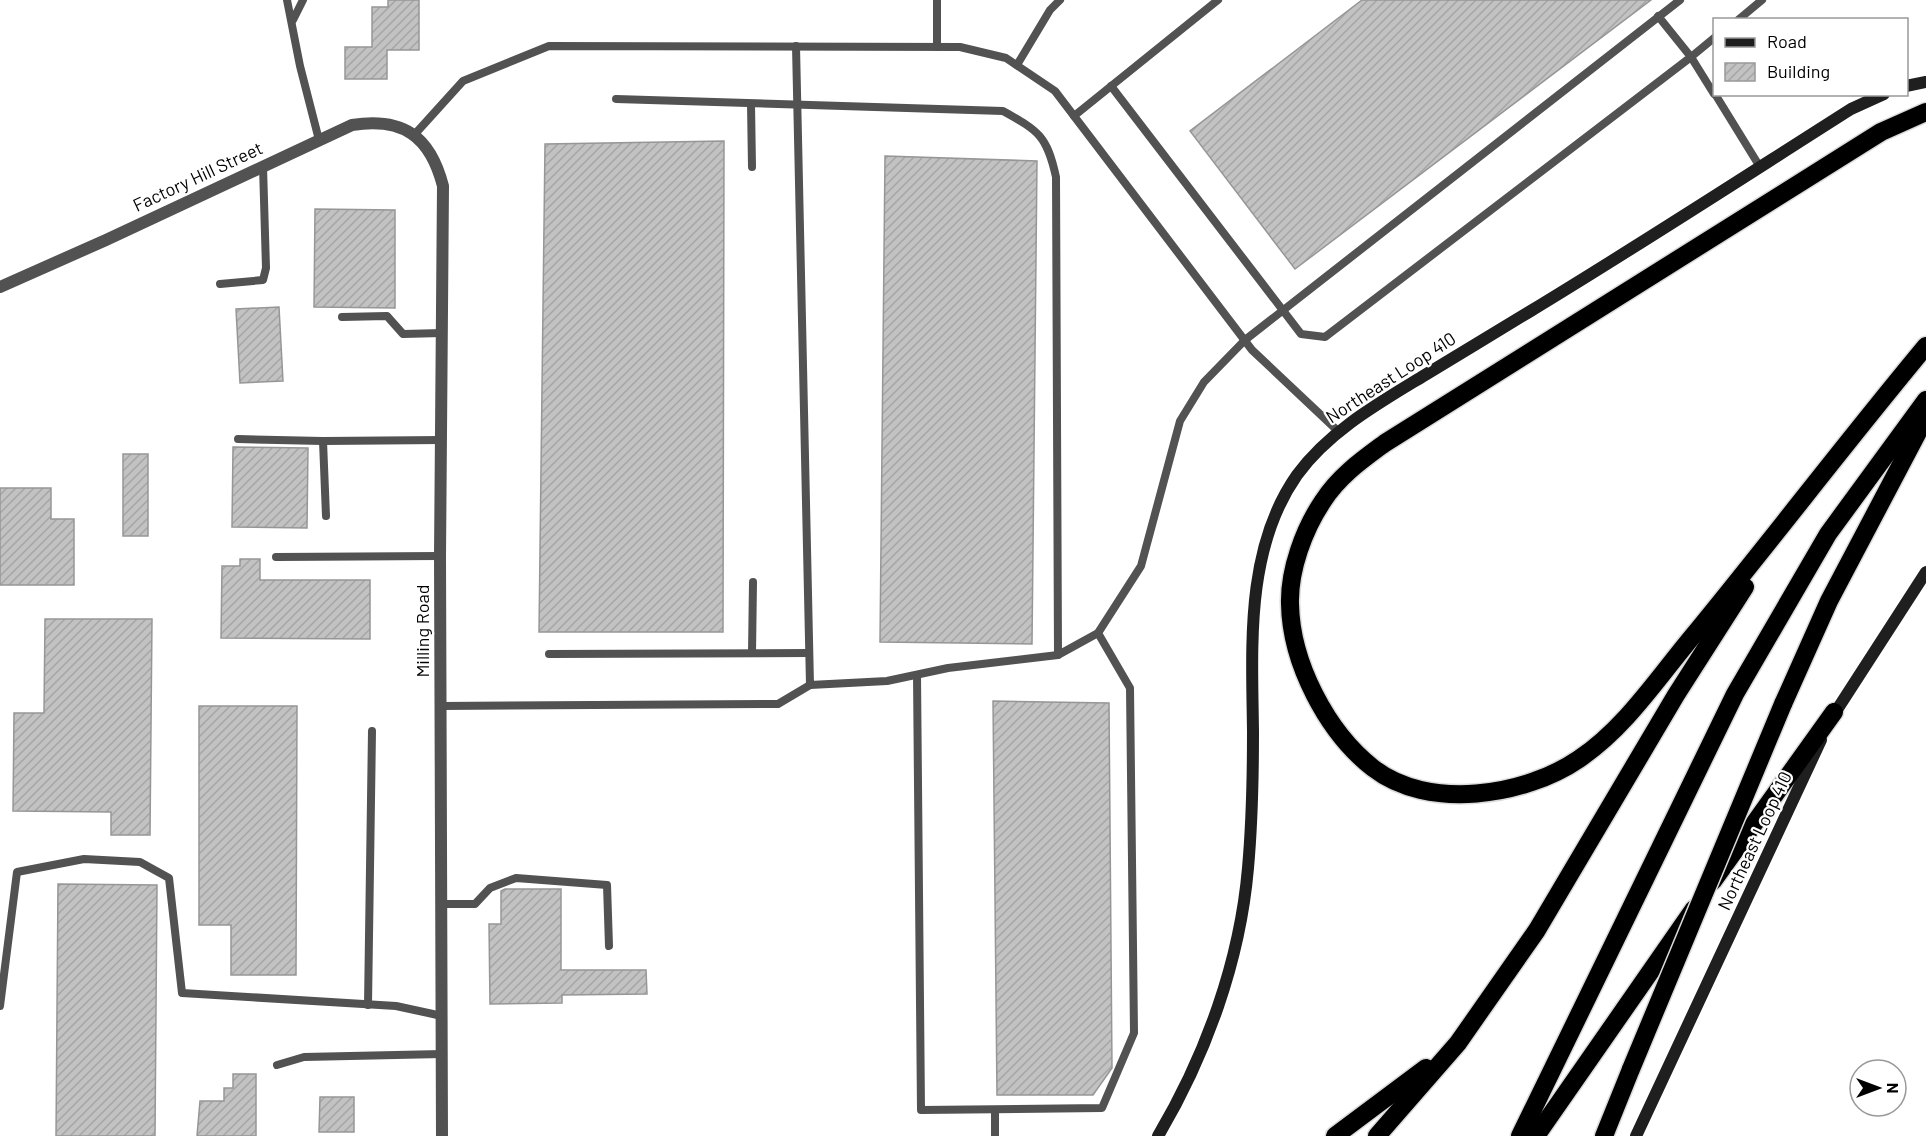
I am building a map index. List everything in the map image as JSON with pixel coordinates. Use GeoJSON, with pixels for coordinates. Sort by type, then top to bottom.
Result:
{"type":"FeatureCollection","features":[{"type":"Feature","properties":{"kind":"highway"},"geometry":{"type":"LineString","coordinates":[[1926,112],[1881,132],[1385,443],[1350,469],[1323,501],[1307,531],[1296,563],[1290,603],[1299,661],[1318,701],[1341,734],[1374,769],[1411,788],[1456,795],[1504,791],[1543,778],[1578,760],[1613,732],[1777,534],[1849,439],[1926,346]]}},
{"type":"Feature","properties":{"kind":"highway"},"geometry":{"type":"LineString","coordinates":[[1520,1136],[1736,694],[1828,534],[1926,400]]}},
{"type":"Feature","properties":{"kind":"highway"},"geometry":{"type":"LineString","coordinates":[[1604,1136],[1783,705],[1829,601],[1926,417]]}},
{"type":"Feature","properties":{"kind":"highway"},"geometry":{"type":"LineString","coordinates":[[1377,1136],[1458,1042],[1537,930],[1676,695],[1777,534]]}},
{"type":"Feature","properties":{"kind":"highway"},"geometry":{"type":"LineString","coordinates":[[1536,1136],[1649,972],[1834,712]]}},
{"type":"Feature","properties":{"kind":"highway"},"geometry":{"type":"LineString","coordinates":[[1335,1136],[1458,1042]]}},
{"type":"Feature","properties":{"kind":"main road"},"geometry":{"type":"LineString","coordinates":[[1908,86],[1926,82]]}},
{"type":"Feature","properties":{"kind":"main road","name":"Northeast Loop 410"},"geometry":{"type":"LineString","coordinates":[[1158,1136],[1191,1074],[1219,1004],[1238,938],[1248,869],[1253,768],[1254,607],[1262,557],[1276,514],[1297,476],[1326,443],[1373,406],[1851,109],[1880,96]]}},
{"type":"Feature","properties":{"kind":"main road","name":"Northeast Loop 410"},"geometry":{"type":"LineString","coordinates":[[1636,1136],[1834,712],[1926,572]]}},
{"type":"Feature","properties":{"kind":"street","name":"Factory Hill Street"},"geometry":{"type":"LineString","coordinates":[[0,287],[352,125],[373,122],[392,124],[415,134]]}},
{"type":"Feature","properties":{"kind":"street","name":"Milling Road"},"geometry":{"type":"LineString","coordinates":[[415,134],[429,149],[438,166],[443,186],[440,556],[442,1136]]}},
{"type":"Feature","properties":{"kind":"lane"},"geometry":{"type":"LineString","coordinates":[[287,0],[293,20],[300,66],[319,140]]}},
{"type":"Feature","properties":{"kind":"lane"},"geometry":{"type":"LineString","coordinates":[[293,20],[303,0]]}},
{"type":"Feature","properties":{"kind":"lane"},"geometry":{"type":"LineString","coordinates":[[937,0],[937,47]]}},
{"type":"Feature","properties":{"kind":"lane"},"geometry":{"type":"LineString","coordinates":[[1017,65],[1050,10],[1060,0]]}},
{"type":"Feature","properties":{"kind":"lane"},"geometry":{"type":"LineString","coordinates":[[1074,116],[1218,0]]}},
{"type":"Feature","properties":{"kind":"lane"},"geometry":{"type":"LineString","coordinates":[[441,706],[777,705],[810,685],[887,681],[948,668],[1058,655],[1098,633],[1141,566],[1180,421],[1204,382],[1245,340],[1680,0]]}},
{"type":"Feature","properties":{"kind":"lane"},"geometry":{"type":"LineString","coordinates":[[1740,18],[1762,0]]}},
{"type":"Feature","properties":{"kind":"lane"},"geometry":{"type":"LineString","coordinates":[[1659,16],[1691,57],[1713,91]]}},
{"type":"Feature","properties":{"kind":"lane"},"geometry":{"type":"LineString","coordinates":[[1111,86],[1301,334],[1325,337],[1713,39]]}},
{"type":"Feature","properties":{"kind":"lane"},"geometry":{"type":"LineString","coordinates":[[415,134],[463,81],[549,46],[960,47],[1006,58],[1055,91],[1245,340],[1340,432]]}},
{"type":"Feature","properties":{"kind":"lane"},"geometry":{"type":"LineString","coordinates":[[796,46],[810,685]]}},
{"type":"Feature","properties":{"kind":"lane"},"geometry":{"type":"LineString","coordinates":[[1716,96],[1760,167]]}},
{"type":"Feature","properties":{"kind":"lane"},"geometry":{"type":"LineString","coordinates":[[616,99],[1003,111],[1034,128],[1050,150],[1056,177],[1058,655]]}},
{"type":"Feature","properties":{"kind":"lane"},"geometry":{"type":"LineString","coordinates":[[751,104],[752,167]]}},
{"type":"Feature","properties":{"kind":"lane"},"geometry":{"type":"LineString","coordinates":[[220,284],[263,280],[266,268],[263,166]]}},
{"type":"Feature","properties":{"kind":"lane"},"geometry":{"type":"LineString","coordinates":[[342,317],[387,316],[403,334],[442,333]]}},
{"type":"Feature","properties":{"kind":"lane"},"geometry":{"type":"LineString","coordinates":[[238,439],[442,440]]}},
{"type":"Feature","properties":{"kind":"lane"},"geometry":{"type":"LineString","coordinates":[[324,441],[326,516]]}},
{"type":"Feature","properties":{"kind":"lane"},"geometry":{"type":"LineString","coordinates":[[276,557],[440,556]]}},
{"type":"Feature","properties":{"kind":"lane"},"geometry":{"type":"LineString","coordinates":[[752,653],[753,582]]}},
{"type":"Feature","properties":{"kind":"lane"},"geometry":{"type":"LineString","coordinates":[[917,675],[921,1110],[995,1111],[1102,1108],[1134,1033],[1130,688],[1098,633]]}},
{"type":"Feature","properties":{"kind":"lane"},"geometry":{"type":"LineString","coordinates":[[549,654],[809,653]]}},
{"type":"Feature","properties":{"kind":"lane"},"geometry":{"type":"LineString","coordinates":[[368,1005],[372,731]]}},
{"type":"Feature","properties":{"kind":"lane"},"geometry":{"type":"LineString","coordinates":[[0,1006],[17,872],[84,859],[140,862],[169,878],[182,993],[396,1006],[442,1016]]}},
{"type":"Feature","properties":{"kind":"lane"},"geometry":{"type":"LineString","coordinates":[[442,904],[475,904],[490,888],[516,878],[607,885],[609,946]]}},
{"type":"Feature","properties":{"kind":"lane"},"geometry":{"type":"LineString","coordinates":[[277,1065],[304,1057],[442,1054]]}},
{"type":"Feature","properties":{"kind":"lane"},"geometry":{"type":"LineString","coordinates":[[995,1111],[995,1136]]}},
{"type":"Feature","properties":{"kind":"building"},"geometry":{"type":"Polygon","coordinates":[[[388,0],[419,0],[419,50],[387,50],[387,79],[345,79],[345,47],[372,47],[372,7],[388,7],[388,0]]]}},
{"type":"Feature","properties":{"kind":"building"},"geometry":{"type":"Polygon","coordinates":[[[1362,0],[1651,0],[1295,269],[1190,131],[1362,0]]]}},
{"type":"Feature","properties":{"kind":"building"},"geometry":{"type":"Polygon","coordinates":[[[724,141],[723,632],[539,632],[545,144],[724,141]]]}},
{"type":"Feature","properties":{"kind":"building"},"geometry":{"type":"Polygon","coordinates":[[[885,156],[1037,161],[1032,644],[880,642],[885,156]]]}},
{"type":"Feature","properties":{"kind":"building"},"geometry":{"type":"Polygon","coordinates":[[[315,209],[395,210],[395,308],[314,307],[315,209]]]}},
{"type":"Feature","properties":{"kind":"building"},"geometry":{"type":"Polygon","coordinates":[[[279,307],[283,381],[240,383],[236,309],[279,307]]]}},
{"type":"Feature","properties":{"kind":"building"},"geometry":{"type":"Polygon","coordinates":[[[233,447],[308,448],[307,528],[232,527],[233,447]]]}},
{"type":"Feature","properties":{"kind":"building"},"geometry":{"type":"Polygon","coordinates":[[[123,454],[148,454],[148,536],[123,536],[123,454]]]}},
{"type":"Feature","properties":{"kind":"building"},"geometry":{"type":"Polygon","coordinates":[[[0,488],[51,488],[51,519],[74,519],[74,585],[0,585],[0,488]]]}},
{"type":"Feature","properties":{"kind":"building"},"geometry":{"type":"Polygon","coordinates":[[[240,559],[260,559],[260,580],[370,580],[370,639],[221,638],[222,566],[240,566],[240,559]]]}},
{"type":"Feature","properties":{"kind":"building"},"geometry":{"type":"Polygon","coordinates":[[[45,619],[152,619],[150,835],[111,835],[111,812],[13,811],[14,713],[44,713],[45,619]]]}},
{"type":"Feature","properties":{"kind":"building"},"geometry":{"type":"Polygon","coordinates":[[[993,701],[1109,703],[1112,1068],[1093,1095],[997,1095],[993,701]]]}},
{"type":"Feature","properties":{"kind":"building"},"geometry":{"type":"Polygon","coordinates":[[[199,706],[297,706],[296,975],[231,975],[231,925],[199,925],[199,706]]]}},
{"type":"Feature","properties":{"kind":"building"},"geometry":{"type":"Polygon","coordinates":[[[58,884],[157,885],[155,1136],[56,1136],[58,884]]]}},
{"type":"Feature","properties":{"kind":"building"},"geometry":{"type":"Polygon","coordinates":[[[505,889],[561,889],[561,970],[646,970],[647,994],[562,995],[562,1003],[490,1004],[489,924],[501,924],[501,891],[505,889]]]}},
{"type":"Feature","properties":{"kind":"building"},"geometry":{"type":"Polygon","coordinates":[[[233,1074],[256,1074],[256,1136],[197,1136],[200,1101],[224,1101],[224,1088],[233,1088],[233,1074]]]}},
{"type":"Feature","properties":{"kind":"building"},"geometry":{"type":"Polygon","coordinates":[[[320,1097],[354,1097],[354,1132],[319,1132],[320,1097]]]}}]}
